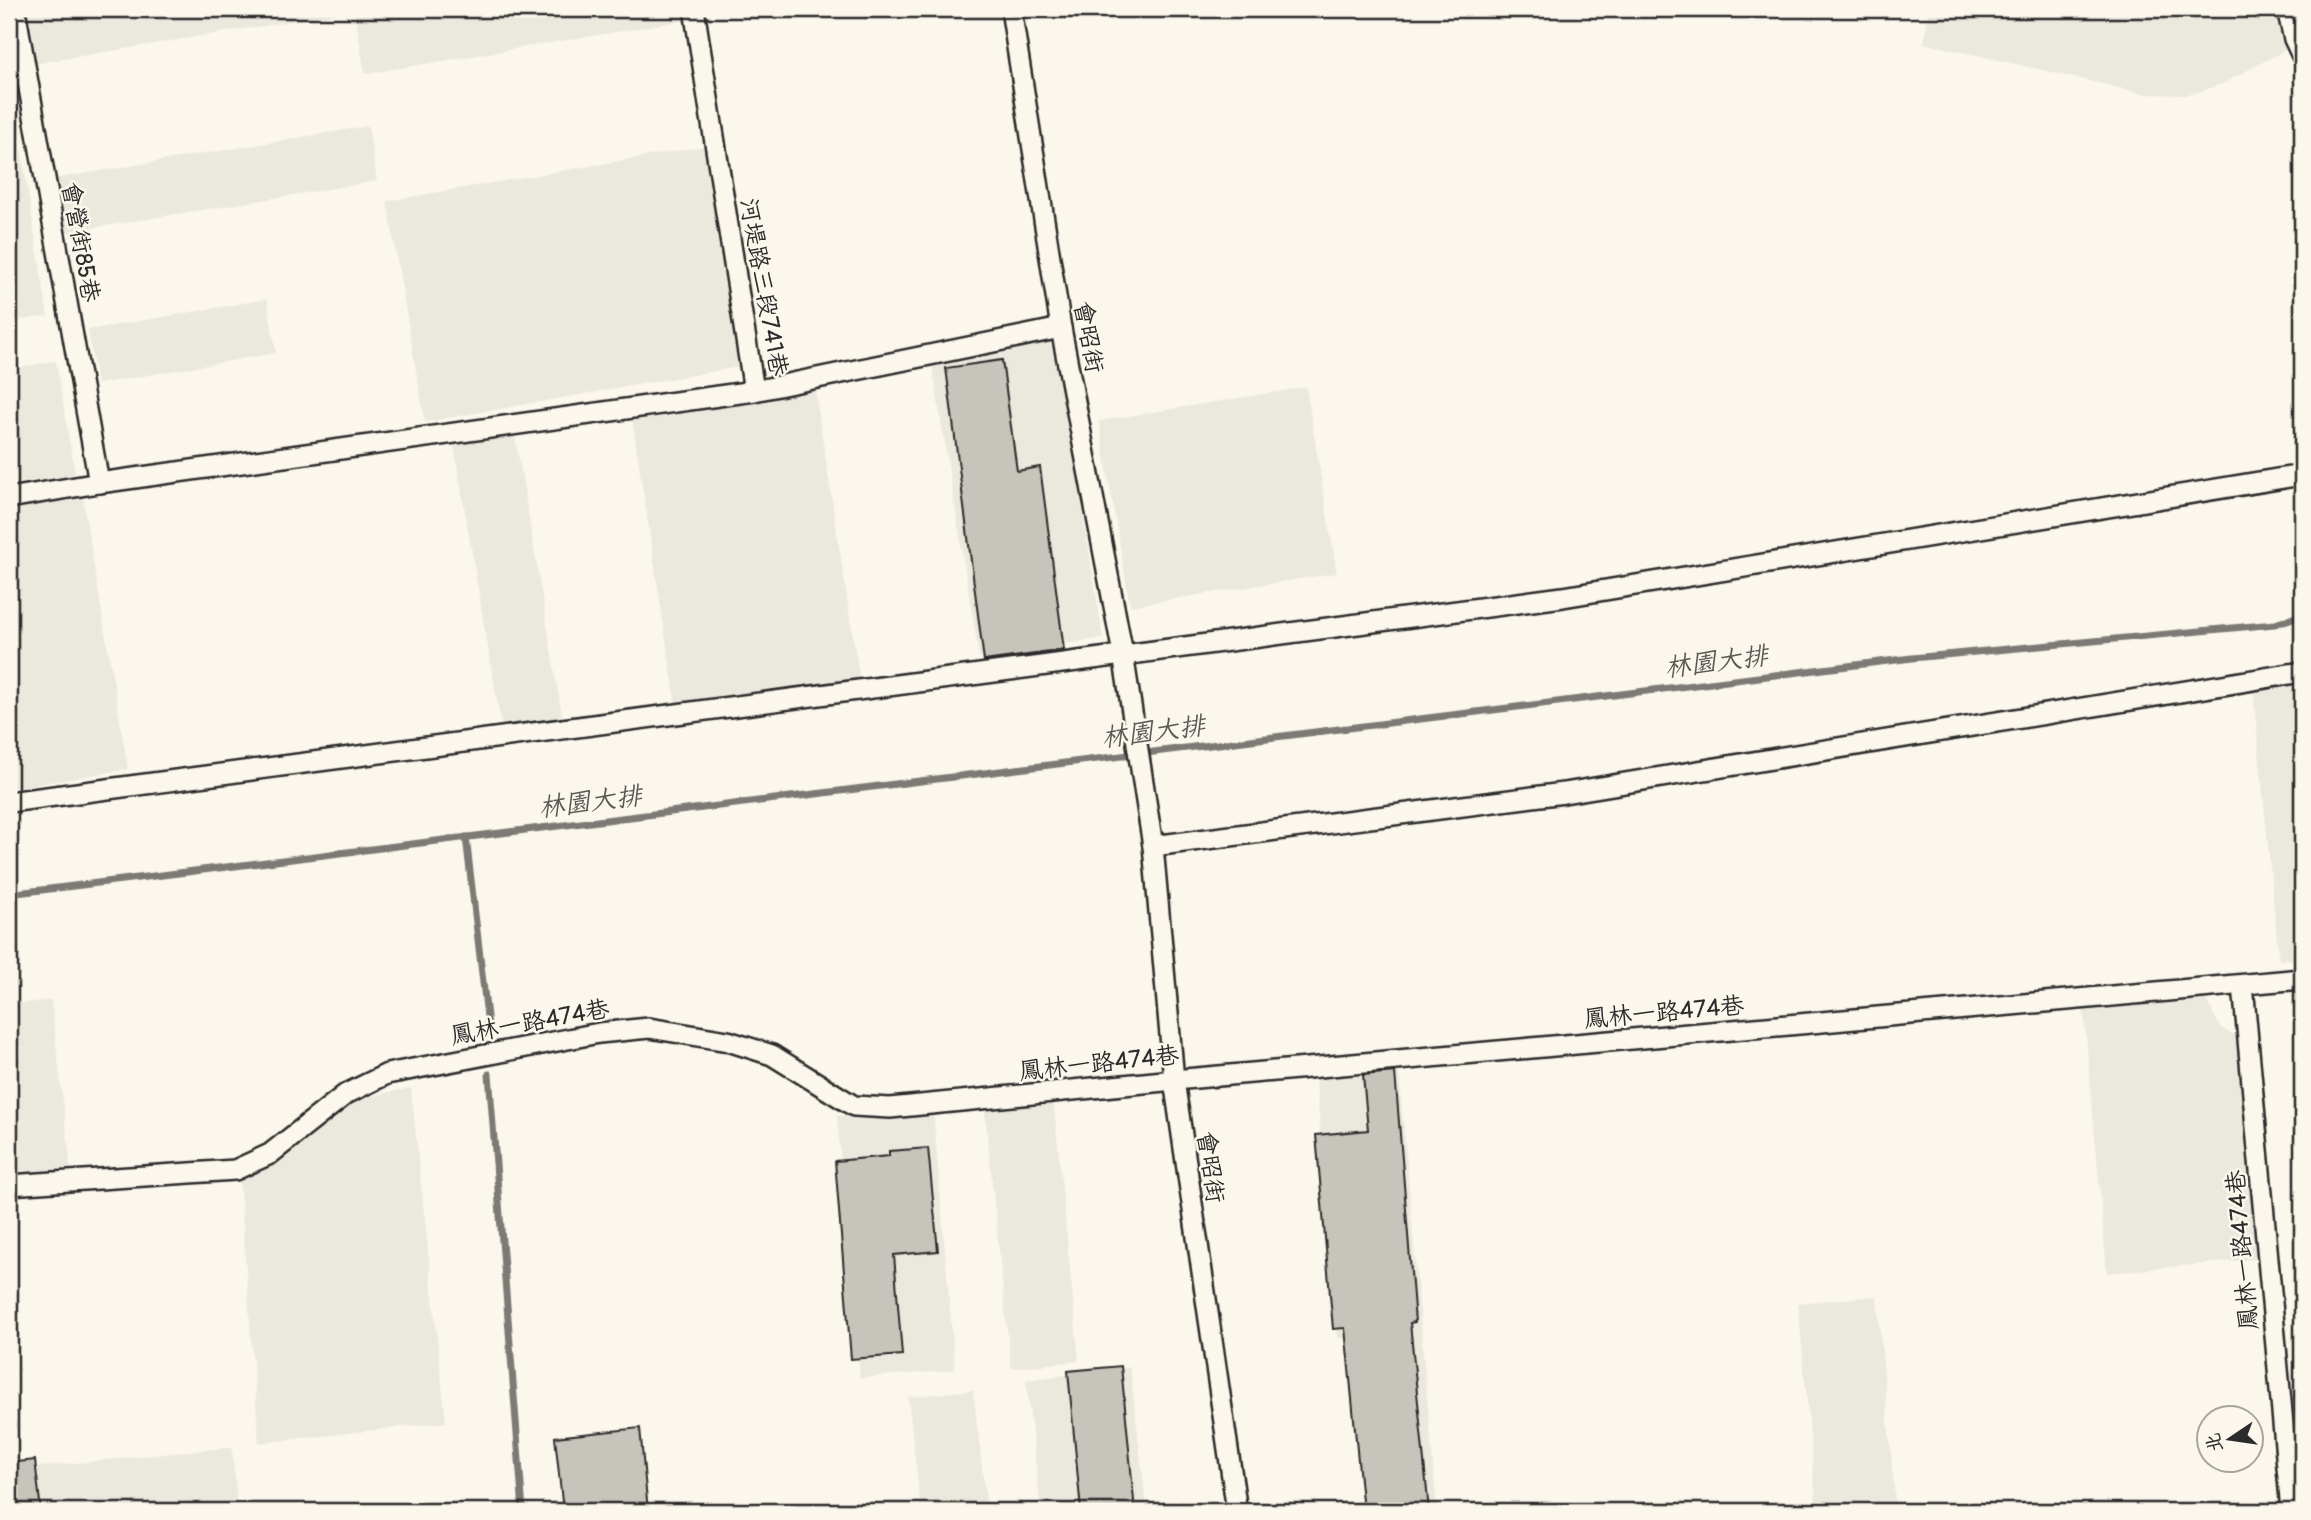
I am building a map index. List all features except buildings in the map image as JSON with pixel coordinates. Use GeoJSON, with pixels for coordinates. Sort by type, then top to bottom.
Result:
{"type":"FeatureCollection","features":[{"type":"Feature","properties":{"kind":"street","name":"會營街85巷"},"geometry":{"type":"LineString","coordinates":[[15,9],[99,483]]}},
{"type":"Feature","properties":{"kind":"street","name":"河堤路三段741巷"},"geometry":{"type":"LineString","coordinates":[[694,9],[754,391],[1061,328]]}},
{"type":"Feature","properties":{"kind":"street","name":"會昭街"},"geometry":{"type":"LineString","coordinates":[[1012,9],[1061,328],[1124,664],[1151,838],[1174,1080],[1237,1511]]}},
{"type":"Feature","properties":{"kind":"street"},"geometry":{"type":"LineString","coordinates":[[2287,9],[2294,39],[2302,55]]}},
{"type":"Feature","properties":{"kind":"street"},"geometry":{"type":"LineString","coordinates":[[9,498],[754,391]]}},
{"type":"Feature","properties":{"kind":"street"},"geometry":{"type":"LineString","coordinates":[[9,802],[1124,664],[1563,597],[2302,475]]}},
{"type":"Feature","properties":{"kind":"street"},"geometry":{"type":"LineString","coordinates":[[1151,838],[1564,793],[2302,671]]}},
{"type":"Feature","properties":{"kind":"street","name":"鳳林一路474巷"},"geometry":{"type":"LineString","coordinates":[[9,1185],[235,1170],[270,1154],[346,1094],[387,1074],[599,1033],[649,1028],[728,1041],[772,1055],[855,1106],[890,1108],[2302,979]]}},
{"type":"Feature","properties":{"kind":"street","name":"鳳林一路474巷"},"geometry":{"type":"LineString","coordinates":[[2243,985],[2291,1511]]}},
{"type":"Feature","properties":{"kind":"shaded area"},"geometry":{"type":"Polygon","coordinates":[[[18,9],[347,9],[348,12],[27,65],[18,9]]]}},
{"type":"Feature","properties":{"kind":"shaded area"},"geometry":{"type":"Polygon","coordinates":[[[354,9],[691,9],[693,19],[365,74],[354,9]]]}},
{"type":"Feature","properties":{"kind":"shaded area"},"geometry":{"type":"Polygon","coordinates":[[[1929,9],[2302,9],[2302,66],[2291,47],[2224,83],[2205,90],[2185,95],[2145,94],[1924,43],[1929,9]]]}},
{"type":"Feature","properties":{"kind":"shaded area"},"geometry":{"type":"Polygon","coordinates":[[[9,75],[48,316],[9,322],[9,75]]]}},
{"type":"Feature","properties":{"kind":"shaded area"},"geometry":{"type":"Polygon","coordinates":[[[368,126],[377,181],[62,233],[53,179],[368,126]]]}},
{"type":"Feature","properties":{"kind":"shaded area"},"geometry":{"type":"Polygon","coordinates":[[[712,145],[750,365],[425,422],[387,201],[712,145]]]}},
{"type":"Feature","properties":{"kind":"shaded area"},"geometry":{"type":"Polygon","coordinates":[[[267,299],[276,353],[97,384],[88,330],[267,299]]]}},
{"type":"Feature","properties":{"kind":"shaded area"},"geometry":{"type":"Polygon","coordinates":[[[1055,338],[1103,638],[979,657],[931,358],[1055,338]]]}},
{"type":"Feature","properties":{"kind":"shaded area"},"geometry":{"type":"Polygon","coordinates":[[[56,361],[75,474],[9,485],[9,369],[56,361]]]}},
{"type":"Feature","properties":{"kind":"shaded area"},"geometry":{"type":"Polygon","coordinates":[[[813,377],[860,682],[677,711],[630,406],[813,377]]]}},
{"type":"Feature","properties":{"kind":"shaded area"},"geometry":{"type":"Polygon","coordinates":[[[1306,387],[1337,573],[1130,606],[1099,421],[1306,387]]]}},
{"type":"Feature","properties":{"kind":"shaded area"},"geometry":{"type":"Polygon","coordinates":[[[514,430],[563,721],[502,731],[453,440],[514,430]]]}},
{"type":"Feature","properties":{"kind":"shaded area"},"geometry":{"type":"Polygon","coordinates":[[[82,494],[128,769],[9,789],[9,506],[82,494]]]}},
{"type":"Feature","properties":{"kind":"shaded area"},"geometry":{"type":"Polygon","coordinates":[[[2302,685],[2302,958],[2279,960],[2253,690],[2302,685]]]}},
{"type":"Feature","properties":{"kind":"shaded area"},"geometry":{"type":"Polygon","coordinates":[[[2201,991],[2221,1028],[2237,1036],[2257,1259],[2107,1273],[2083,1002],[2201,991]]]}},
{"type":"Feature","properties":{"kind":"shaded area"},"geometry":{"type":"Polygon","coordinates":[[[51,1000],[71,1169],[9,1176],[9,1005],[51,1000]]]}},
{"type":"Feature","properties":{"kind":"shaded area"},"geometry":{"type":"Polygon","coordinates":[[[1398,1061],[1437,1511],[1366,1511],[1351,1338],[1338,1338],[1315,1068],[1398,1061]]]}},
{"type":"Feature","properties":{"kind":"shaded area"},"geometry":{"type":"Polygon","coordinates":[[[411,1088],[446,1422],[259,1443],[239,1176],[264,1167],[341,1102],[411,1088]]]}},
{"type":"Feature","properties":{"kind":"shaded area"},"geometry":{"type":"Polygon","coordinates":[[[1053,1096],[1079,1361],[1011,1368],[984,1103],[1053,1096]]]}},
{"type":"Feature","properties":{"kind":"shaded area"},"geometry":{"type":"Polygon","coordinates":[[[933,1108],[955,1370],[860,1378],[837,1116],[933,1108]]]}},
{"type":"Feature","properties":{"kind":"shaded area"},"geometry":{"type":"Polygon","coordinates":[[[1877,1296],[1896,1511],[1817,1511],[1798,1303],[1877,1296]]]}},
{"type":"Feature","properties":{"kind":"shaded area"},"geometry":{"type":"Polygon","coordinates":[[[1130,1367],[1147,1511],[1041,1511],[1026,1380],[1130,1367]]]}},
{"type":"Feature","properties":{"kind":"shaded area"},"geometry":{"type":"Polygon","coordinates":[[[973,1390],[987,1511],[921,1511],[908,1397],[973,1390]]]}},
{"type":"Feature","properties":{"kind":"shaded area"},"geometry":{"type":"Polygon","coordinates":[[[232,1447],[238,1511],[9,1511],[9,1470],[232,1447]]]}},
{"type":"Feature","properties":{"kind":"waterway","name":"林園大排"},"geometry":{"type":"LineString","coordinates":[[9,894],[1912,658],[2275,624],[2302,615]]}},
{"type":"Feature","properties":{"kind":"waterway"},"geometry":{"type":"LineString","coordinates":[[466,837],[488,1025]]}},
{"type":"Feature","properties":{"kind":"waterway"},"geometry":{"type":"LineString","coordinates":[[489,1074],[523,1511]]}}]}
